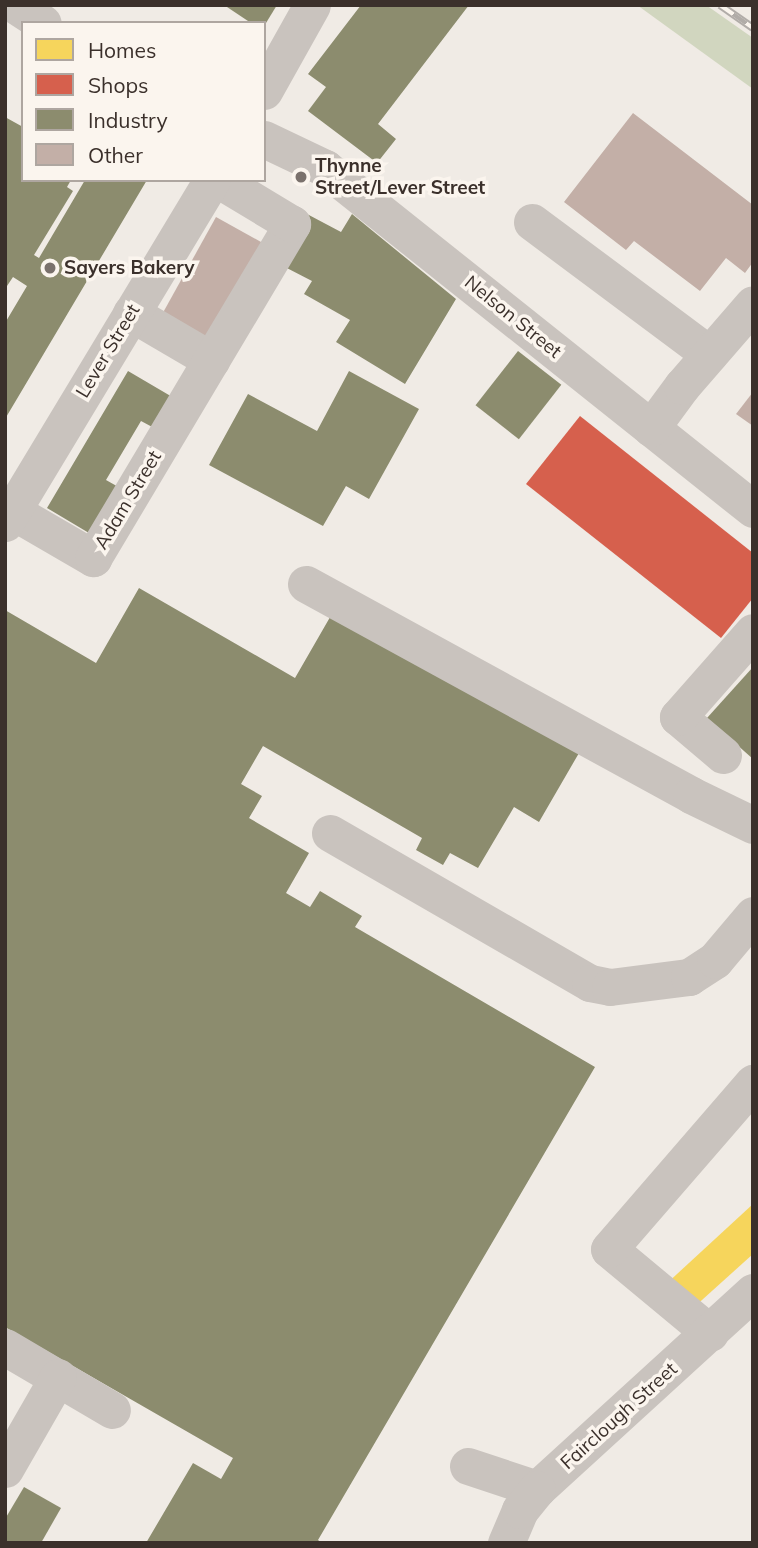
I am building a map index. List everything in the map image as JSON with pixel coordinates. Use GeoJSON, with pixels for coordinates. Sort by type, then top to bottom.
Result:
{"type":"FeatureCollection","features":[{"type":"Feature","properties":{"kind":"street"},"geometry":{"type":"LineString","coordinates":[[15,5],[40,21]]}},
{"type":"Feature","properties":{"kind":"street"},"geometry":{"type":"LineString","coordinates":[[266,87],[312,5]]}},
{"type":"Feature","properties":{"kind":"street","name":"Nelson Street"},"geometry":{"type":"LineString","coordinates":[[266,140],[325,168],[753,509]]}},
{"type":"Feature","properties":{"kind":"street","name":"Lever Street"},"geometry":{"type":"LineString","coordinates":[[11,503],[211,182]]}},
{"type":"Feature","properties":{"kind":"street","name":"Adam Street"},"geometry":{"type":"LineString","coordinates":[[11,503],[93,558],[292,224],[222,182]]}},
{"type":"Feature","properties":{"kind":"street"},"geometry":{"type":"LineString","coordinates":[[532,222],[709,354]]}},
{"type":"Feature","properties":{"kind":"street"},"geometry":{"type":"LineString","coordinates":[[651,428],[709,354],[753,304]]}},
{"type":"Feature","properties":{"kind":"street"},"geometry":{"type":"LineString","coordinates":[[131,313],[211,360]]}},
{"type":"Feature","properties":{"kind":"street"},"geometry":{"type":"LineString","coordinates":[[306,584],[753,825]]}},
{"type":"Feature","properties":{"kind":"street"},"geometry":{"type":"LineString","coordinates":[[723,755],[678,717],[753,632]]}},
{"type":"Feature","properties":{"kind":"street"},"geometry":{"type":"LineString","coordinates":[[330,833],[590,983],[610,987],[689,977],[715,960],[753,915]]}},
{"type":"Feature","properties":{"kind":"street"},"geometry":{"type":"LineString","coordinates":[[710,1333],[609,1249],[751,1089]]}},
{"type":"Feature","properties":{"kind":"street","name":"Fairclough Street"},"geometry":{"type":"LineString","coordinates":[[506,1543],[520,1510],[537,1489],[753,1292]]}},
{"type":"Feature","properties":{"kind":"street"},"geometry":{"type":"LineString","coordinates":[[5,1347],[112,1410]]}},
{"type":"Feature","properties":{"kind":"street"},"geometry":{"type":"LineString","coordinates":[[5,1469],[58,1377]]}},
{"type":"Feature","properties":{"kind":"street"},"geometry":{"type":"LineString","coordinates":[[468,1466],[537,1489]]}},
{"type":"Feature","properties":{"kind":"green space"},"geometry":{"type":"Polygon","coordinates":[[[637,5],[706,5],[753,38],[753,89],[637,5]]]}},
{"type":"Feature","properties":{"kind":"building: Homes"},"geometry":{"type":"Polygon","coordinates":[[[753,1204],[753,1254],[692,1309],[664,1286],[753,1204]]]}},
{"type":"Feature","properties":{"kind":"building: Shops"},"geometry":{"type":"Polygon","coordinates":[[[580,416],[753,553],[753,598],[721,638],[526,484],[580,416]]]}},
{"type":"Feature","properties":{"kind":"building: Industry"},"geometry":{"type":"Polygon","coordinates":[[[224,5],[277,5],[266,23],[248,21],[224,5]]]}},
{"type":"Feature","properties":{"kind":"building: Industry"},"geometry":{"type":"Polygon","coordinates":[[[361,5],[469,5],[378,124],[396,139],[377,163],[308,111],[326,87],[308,74],[361,5]]]}},
{"type":"Feature","properties":{"kind":"building: Industry","name":"Sayers Bakery"},"geometry":{"type":"Polygon","coordinates":[[[5,117],[21,126],[21,182],[70,182],[67,187],[73,191],[34,255],[39,258],[84,182],[146,182],[5,419],[5,323],[27,286],[13,277],[5,289],[5,117]]]}},
{"type":"Feature","properties":{"kind":"building: Industry"},"geometry":{"type":"Polygon","coordinates":[[[307,214],[341,232],[352,214],[456,299],[405,384],[336,342],[350,320],[304,294],[312,281],[281,265],[307,214]]]}},
{"type":"Feature","properties":{"kind":"building: Industry"},"geometry":{"type":"Polygon","coordinates":[[[518,351],[561,385],[519,439],[476,405],[518,351]]]}},
{"type":"Feature","properties":{"kind":"building: Industry"},"geometry":{"type":"Polygon","coordinates":[[[128,371],[174,398],[156,429],[141,421],[106,480],[122,489],[94,536],[47,508],[128,371]]]}},
{"type":"Feature","properties":{"kind":"building: Industry"},"geometry":{"type":"Polygon","coordinates":[[[349,371],[419,409],[369,499],[346,486],[323,526],[209,465],[248,394],[317,431],[349,371]]]}},
{"type":"Feature","properties":{"kind":"building: Industry"},"geometry":{"type":"Polygon","coordinates":[[[139,588],[295,678],[333,612],[579,753],[539,822],[514,807],[478,868],[450,853],[443,865],[416,850],[422,838],[263,746],[241,784],[262,796],[249,818],[309,853],[286,893],[310,907],[320,891],[362,916],[355,927],[595,1067],[318,1540],[322,1543],[146,1543],[193,1463],[221,1479],[233,1458],[5,1327],[5,610],[96,663],[139,588]]]}},
{"type":"Feature","properties":{"kind":"building: Industry"},"geometry":{"type":"Polygon","coordinates":[[[753,667],[753,759],[707,718],[753,667]]]}},
{"type":"Feature","properties":{"kind":"building: Industry"},"geometry":{"type":"Polygon","coordinates":[[[24,1487],[61,1508],[41,1543],[5,1543],[5,1519],[24,1487]]]}},
{"type":"Feature","properties":{"kind":"building: Other"},"geometry":{"type":"Polygon","coordinates":[[[633,113],[753,205],[753,262],[745,273],[726,258],[700,291],[634,241],[626,250],[564,202],[633,113]]]}},
{"type":"Feature","properties":{"kind":"building: Other"},"geometry":{"type":"Polygon","coordinates":[[[216,217],[266,245],[211,344],[161,317],[216,217]]]}},
{"type":"Feature","properties":{"kind":"building: Other"},"geometry":{"type":"Polygon","coordinates":[[[753,392],[753,426],[736,414],[753,392]]]}},
{"type":"Feature","properties":{"kind":"railway"},"geometry":{"type":"LineString","coordinates":[[720,5],[753,28]]}},
{"type":"Feature","properties":{"kind":"place","name":"Thynne Street/Lever Street"},"geometry":{"type":"Point","coordinates":[301,177]}},
{"type":"Feature","properties":{"kind":"place","name":"Sayers Bakery"},"geometry":{"type":"Point","coordinates":[50,268]}}]}
